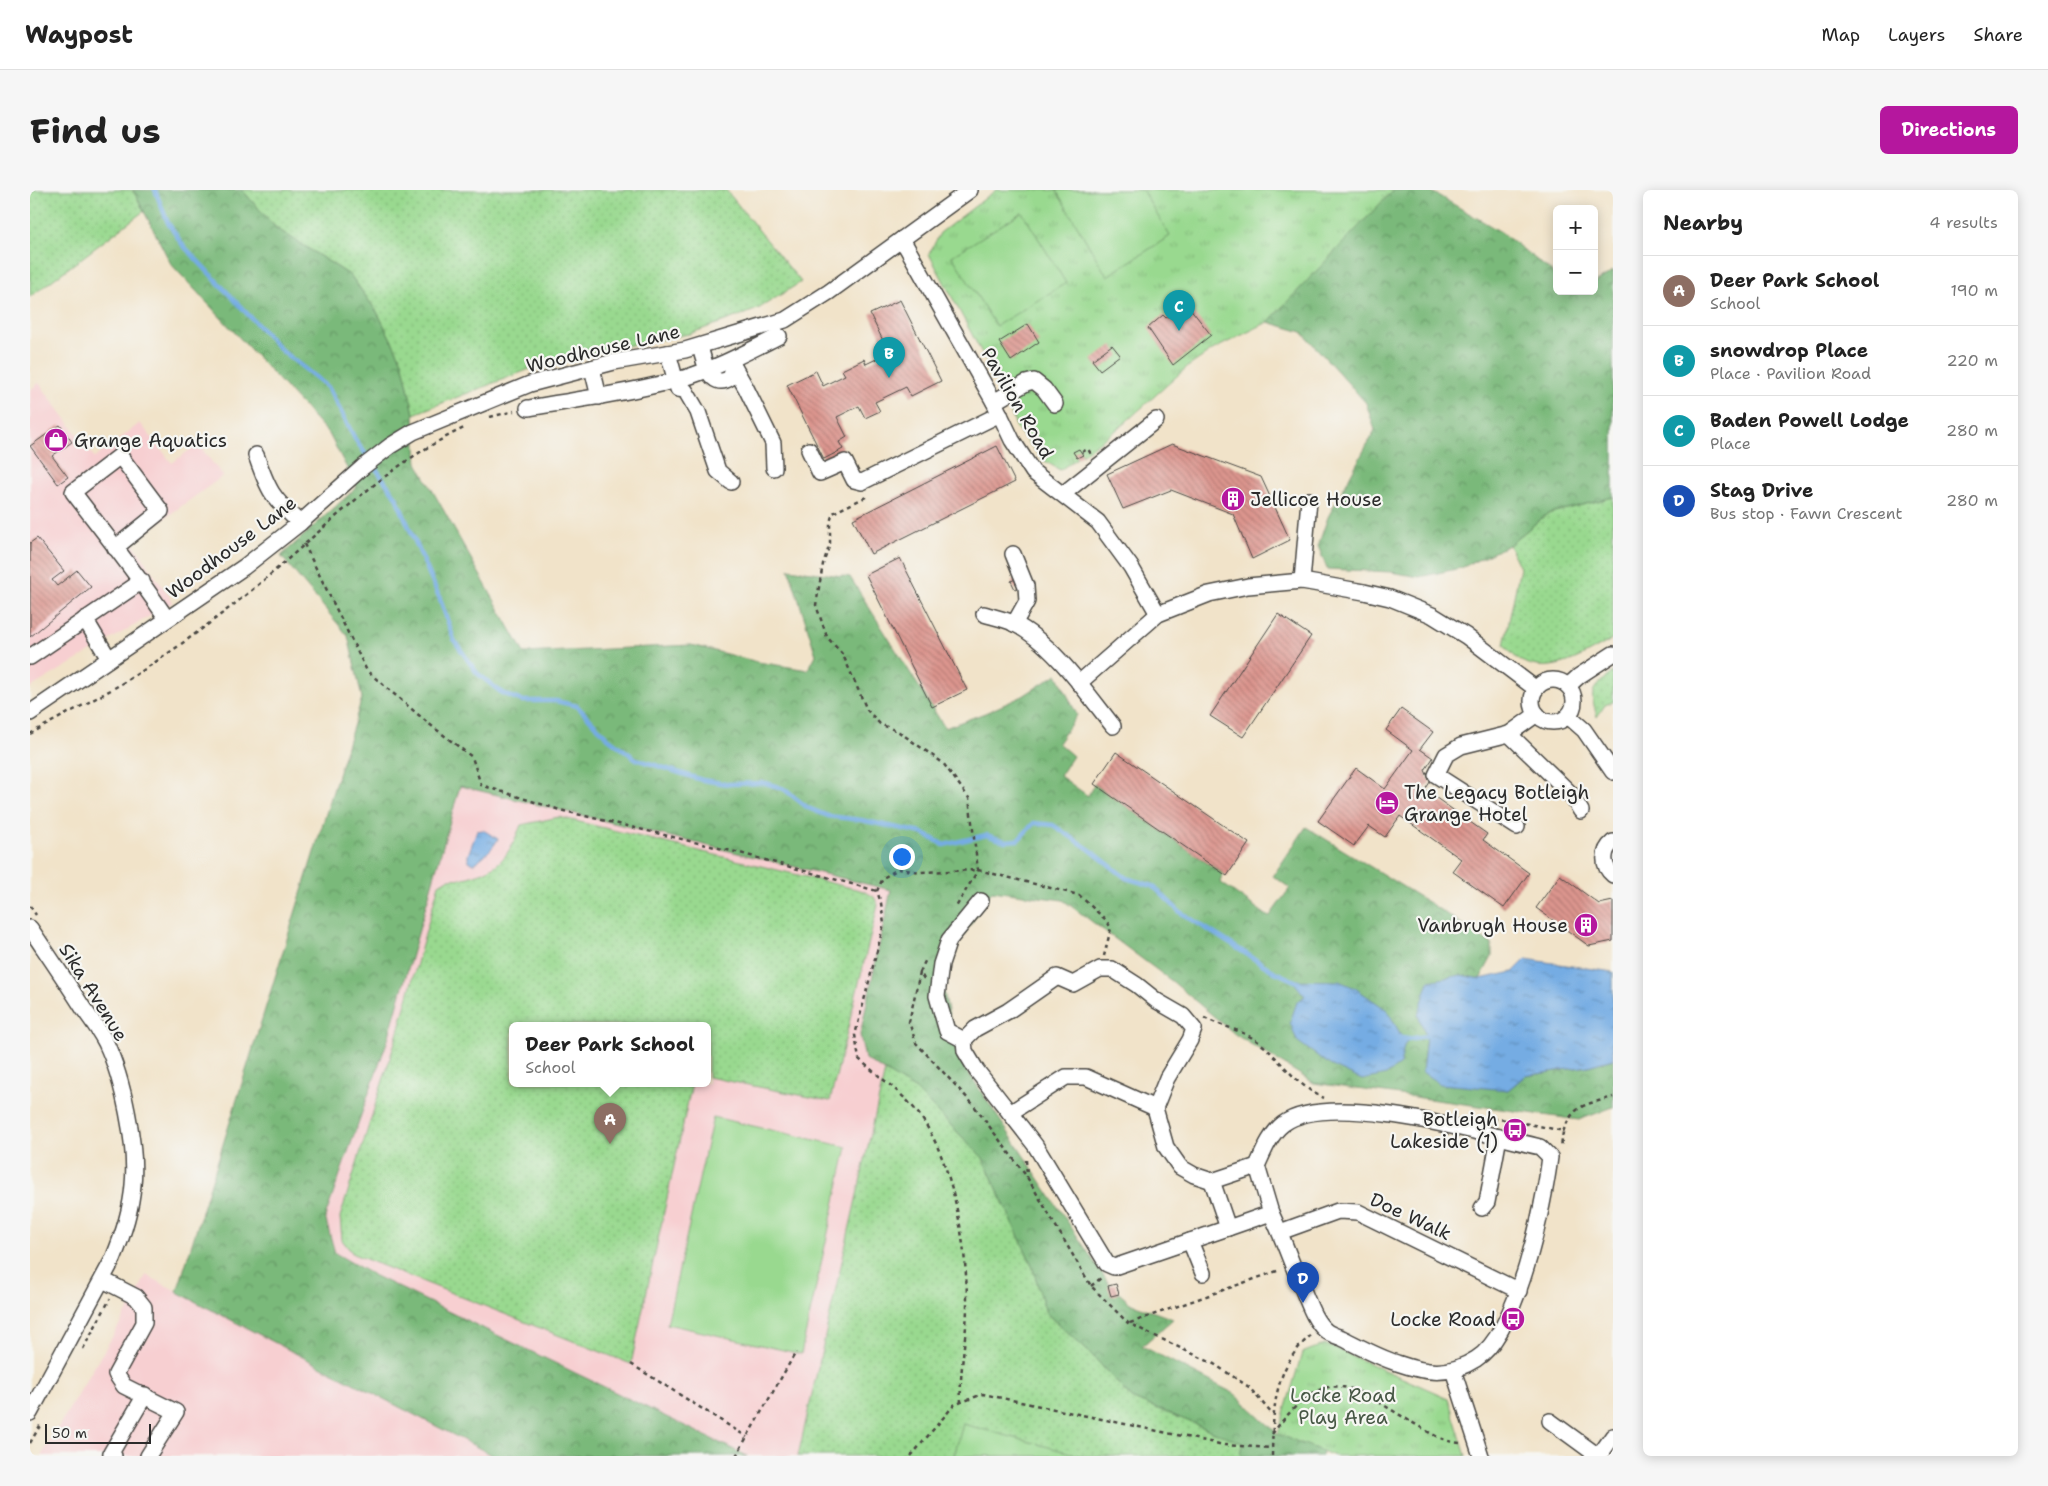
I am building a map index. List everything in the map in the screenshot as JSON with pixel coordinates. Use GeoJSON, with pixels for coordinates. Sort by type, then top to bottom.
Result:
{"type":"FeatureCollection","features":[{"type":"Feature","properties":{"kind":"street","name":"Woodhouse Lane"},"geometry":{"type":"LineString","coordinates":[[30,713],[244,567],[378,455],[413,432],[530,384],[592,368],[700,346],[785,320],[829,292],[970,190]]}},
{"type":"Feature","properties":{"kind":"street","name":"Pavilion Road"},"geometry":{"type":"LineString","coordinates":[[902,239],[997,408],[1012,440],[1033,472],[1098,522],[1131,567],[1158,614]]}},
{"type":"Feature","properties":{"kind":"street"},"geometry":{"type":"LineString","coordinates":[[528,408],[599,397],[675,380],[706,369],[732,364],[779,336]]}},
{"type":"Feature","properties":{"kind":"street"},"geometry":{"type":"LineString","coordinates":[[700,346],[706,369]]}},
{"type":"Feature","properties":{"kind":"street"},"geometry":{"type":"LineString","coordinates":[[668,353],[678,389],[685,390],[698,412],[718,471],[731,482]]}},
{"type":"Feature","properties":{"kind":"street"},"geometry":{"type":"LineString","coordinates":[[732,364],[773,443],[774,468]]}},
{"type":"Feature","properties":{"kind":"street"},"geometry":{"type":"LineString","coordinates":[[592,368],[599,397]]}},
{"type":"Feature","properties":{"kind":"street"},"geometry":{"type":"LineString","coordinates":[[808,450],[820,473],[845,462],[854,480],[862,482],[997,408],[1026,383],[1034,381],[1044,389],[1055,404]]}},
{"type":"Feature","properties":{"kind":"street"},"geometry":{"type":"LineString","coordinates":[[1063,494],[1156,420]]}},
{"type":"Feature","properties":{"kind":"street"},"geometry":{"type":"LineString","coordinates":[[256,455],[268,490],[282,507],[300,522]]}},
{"type":"Feature","properties":{"kind":"street"},"geometry":{"type":"LineString","coordinates":[[115,548],[160,511],[120,456],[73,492],[115,548],[142,582],[167,620]]}},
{"type":"Feature","properties":{"kind":"street"},"geometry":{"type":"LineString","coordinates":[[1302,581],[1309,500]]}},
{"type":"Feature","properties":{"kind":"street"},"geometry":{"type":"LineString","coordinates":[[1013,554],[1026,586],[1027,601],[1014,624]]}},
{"type":"Feature","properties":{"kind":"street"},"geometry":{"type":"LineString","coordinates":[[1079,683],[1158,614],[1209,594],[1248,586],[1302,581],[1390,598],[1432,615],[1466,636],[1536,689]]}},
{"type":"Feature","properties":{"kind":"street"},"geometry":{"type":"LineString","coordinates":[[30,657],[142,582]]}},
{"type":"Feature","properties":{"kind":"street"},"geometry":{"type":"LineString","coordinates":[[984,614],[1014,624],[1045,645],[1079,683],[1113,726]]}},
{"type":"Feature","properties":{"kind":"street"},"geometry":{"type":"LineString","coordinates":[[85,619],[109,659]]}},
{"type":"Feature","properties":{"kind":"street"},"geometry":{"type":"LineString","coordinates":[[1568,686],[1579,676],[1613,654]]}},
{"type":"Feature","properties":{"kind":"street"},"geometry":{"type":"LineString","coordinates":[[1548,681],[1562,682],[1568,686],[1574,697],[1574,704],[1568,716],[1556,722],[1542,719],[1536,714],[1532,701],[1536,689],[1548,681]]}},
{"type":"Feature","properties":{"kind":"street"},"geometry":{"type":"LineString","coordinates":[[1517,827],[1436,775],[1446,755],[1462,746],[1509,734],[1536,714]]}},
{"type":"Feature","properties":{"kind":"street"},"geometry":{"type":"LineString","coordinates":[[1568,716],[1584,730],[1613,772]]}},
{"type":"Feature","properties":{"kind":"street"},"geometry":{"type":"LineString","coordinates":[[1509,734],[1570,793],[1581,811]]}},
{"type":"Feature","properties":{"kind":"street"},"geometry":{"type":"LineString","coordinates":[[1613,842],[1606,850],[1604,857],[1608,870],[1613,875]]}},
{"type":"Feature","properties":{"kind":"street"},"geometry":{"type":"LineString","coordinates":[[964,1040],[947,1031],[937,996],[941,964],[949,940],[981,900]]}},
{"type":"Feature","properties":{"kind":"street","name":"Sika Avenue"},"geometry":{"type":"LineString","coordinates":[[35,925],[106,1043],[118,1076],[129,1124],[133,1162],[133,1184],[130,1205],[109,1283],[37,1415]]}},
{"type":"Feature","properties":{"kind":"street"},"geometry":{"type":"LineString","coordinates":[[964,1040],[975,1029],[1008,1011],[1057,977],[1073,984],[1100,969],[1112,969],[1137,984],[1157,1001],[1183,1016],[1194,1029],[1190,1040],[1167,1078],[1155,1108],[1166,1147],[1180,1167],[1194,1175],[1212,1181],[1257,1166]]}},
{"type":"Feature","properties":{"kind":"street"},"geometry":{"type":"LineString","coordinates":[[964,1040],[965,1051],[977,1071],[1035,1146],[1108,1264],[1114,1267],[1271,1213]]}},
{"type":"Feature","properties":{"kind":"street"},"geometry":{"type":"LineString","coordinates":[[1010,1112],[1066,1077],[1086,1077],[1155,1108]]}},
{"type":"Feature","properties":{"kind":"street"},"geometry":{"type":"LineString","coordinates":[[1340,1110],[1426,1120],[1540,1147],[1550,1157],[1536,1226],[1519,1291],[1490,1347],[1477,1359],[1453,1370],[1422,1371],[1385,1359],[1325,1330],[1312,1314],[1271,1213],[1257,1166],[1268,1144],[1282,1125],[1302,1114],[1340,1110]]}},
{"type":"Feature","properties":{"kind":"street"},"geometry":{"type":"LineString","coordinates":[[1482,1208],[1487,1202],[1499,1137]]}},
{"type":"Feature","properties":{"kind":"street"},"geometry":{"type":"LineString","coordinates":[[1212,1181],[1228,1228]]}},
{"type":"Feature","properties":{"kind":"street","name":"Doe Walk"},"geometry":{"type":"LineString","coordinates":[[1280,1232],[1338,1211],[1358,1212],[1519,1291]]}},
{"type":"Feature","properties":{"kind":"street"},"geometry":{"type":"LineString","coordinates":[[1190,1241],[1204,1273]]}},
{"type":"Feature","properties":{"kind":"street"},"geometry":{"type":"LineString","coordinates":[[109,1283],[136,1297],[144,1307],[144,1323],[116,1374],[124,1386],[176,1412],[148,1456]]}},
{"type":"Feature","properties":{"kind":"street"},"geometry":{"type":"LineString","coordinates":[[1453,1370],[1481,1456]]}},
{"type":"Feature","properties":{"kind":"street"},"geometry":{"type":"LineString","coordinates":[[114,1456],[111,1453],[145,1396]]}},
{"type":"Feature","properties":{"kind":"street"},"geometry":{"type":"LineString","coordinates":[[1550,1421],[1599,1456],[1613,1436]]}},
{"type":"Feature","properties":{"kind":"path"},"geometry":{"type":"LineString","coordinates":[[484,419],[528,408]]}},
{"type":"Feature","properties":{"kind":"path"},"geometry":{"type":"LineString","coordinates":[[30,734],[125,682],[179,646],[238,601],[394,469],[439,440],[466,427]]}},
{"type":"Feature","properties":{"kind":"path"},"geometry":{"type":"LineString","coordinates":[[1082,452],[1088,448]]}},
{"type":"Feature","properties":{"kind":"path"},"geometry":{"type":"LineString","coordinates":[[867,496],[833,513],[830,522],[830,544],[823,564],[816,605],[827,637],[842,655],[867,710],[880,724],[899,732],[943,763],[969,798],[978,870]]}},
{"type":"Feature","properties":{"kind":"path"},"geometry":{"type":"LineString","coordinates":[[304,544],[367,671],[428,723],[472,757],[481,785],[560,810],[740,853],[878,892]]}},
{"type":"Feature","properties":{"kind":"path"},"geometry":{"type":"LineString","coordinates":[[961,1403],[960,1388],[967,1305],[965,1263],[955,1201],[942,1160],[926,1124],[901,1094],[859,1059],[855,1035],[884,924],[882,903],[878,892],[883,878],[898,869],[921,872],[978,870],[1079,895],[1106,920],[1111,928],[1100,969]]}},
{"type":"Feature","properties":{"kind":"path"},"geometry":{"type":"LineString","coordinates":[[30,906],[35,925]]}},
{"type":"Feature","properties":{"kind":"path"},"geometry":{"type":"LineString","coordinates":[[1104,953],[1111,957]]}},
{"type":"Feature","properties":{"kind":"path"},"geometry":{"type":"LineString","coordinates":[[1203,1018],[1229,1026],[1248,1035],[1266,1048],[1296,1079],[1316,1094],[1330,1100]]}},
{"type":"Feature","properties":{"kind":"path"},"geometry":{"type":"LineString","coordinates":[[1561,1149],[1563,1132],[1572,1114],[1582,1106],[1613,1097]]}},
{"type":"Feature","properties":{"kind":"path"},"geometry":{"type":"LineString","coordinates":[[1485,1119],[1508,1120],[1543,1126],[1563,1132]]}},
{"type":"Feature","properties":{"kind":"path"},"geometry":{"type":"LineString","coordinates":[[1128,1323],[1293,1266]]}},
{"type":"Feature","properties":{"kind":"path"},"geometry":{"type":"LineString","coordinates":[[78,1356],[109,1283]]}},
{"type":"Feature","properties":{"kind":"path"},"geometry":{"type":"LineString","coordinates":[[1272,1456],[1272,1414],[1282,1377],[1292,1355],[1309,1336],[1325,1330]]}},
{"type":"Feature","properties":{"kind":"path"},"geometry":{"type":"LineString","coordinates":[[736,1456],[796,1352]]}},
{"type":"Feature","properties":{"kind":"path"},"geometry":{"type":"LineString","coordinates":[[631,1364],[747,1437]]}},
{"type":"Feature","properties":{"kind":"path"},"geometry":{"type":"LineString","coordinates":[[1272,1434],[1290,1410],[1302,1400],[1324,1387],[1335,1386],[1359,1392],[1380,1402],[1410,1422],[1449,1442],[1475,1440]]}},
{"type":"Feature","properties":{"kind":"path"},"geometry":{"type":"LineString","coordinates":[[911,1456],[954,1405],[983,1394],[1224,1445],[1272,1448]]}},
{"type":"Feature","properties":{"kind":"path"},"geometry":{"type":"LineString","coordinates":[[30,1444],[37,1415]]}},
{"type":"Feature","properties":{"kind":"shaded area"},"geometry":{"type":"Polygon","coordinates":[[[39,383],[95,458],[140,423],[172,463],[198,444],[223,476],[132,542],[173,602],[30,688],[30,390],[39,383]]]}},
{"type":"Feature","properties":{"kind":"shaded area"},"geometry":{"type":"Polygon","coordinates":[[[460,786],[891,890],[860,1035],[865,1059],[885,1071],[798,1456],[703,1456],[335,1253],[325,1217],[388,1039],[460,786]]]}},
{"type":"Feature","properties":{"kind":"shaded area"},"geometry":{"type":"Polygon","coordinates":[[[146,1275],[494,1456],[41,1456],[136,1297],[146,1275]]]}},
{"type":"Feature","properties":{"kind":"green space"},"geometry":{"type":"Polygon","coordinates":[[[30,190],[133,190],[144,211],[30,297],[30,190]]]}},
{"type":"Feature","properties":{"kind":"green space"},"geometry":{"type":"Polygon","coordinates":[[[133,190],[242,190],[276,228],[351,276],[377,312],[402,361],[414,414],[417,463],[524,653],[691,645],[758,662],[808,670],[816,655],[789,569],[850,577],[945,728],[1023,696],[1057,674],[1077,715],[1058,743],[1073,756],[1060,776],[1088,796],[1094,784],[1223,874],[1220,882],[1269,917],[1290,888],[1273,876],[1306,827],[1492,944],[1492,957],[1480,979],[1461,975],[1419,1015],[1426,1036],[1422,1072],[1508,1090],[1525,1076],[1588,1066],[1613,1059],[1613,1107],[1579,1120],[1314,1083],[1236,1035],[1173,982],[1063,900],[992,891],[952,953],[942,983],[958,1057],[1109,1284],[1130,1303],[1173,1319],[1142,1346],[1235,1394],[1278,1434],[1323,1451],[1322,1456],[1240,1456],[1242,1443],[1131,1398],[1091,1354],[1046,1313],[1032,1265],[983,1158],[916,1090],[865,1059],[860,1035],[891,890],[460,786],[388,1039],[325,1217],[335,1253],[373,1275],[747,1456],[494,1456],[177,1292],[362,698],[348,636],[281,556],[357,487],[329,434],[171,264],[133,190]]]}},
{"type":"Feature","properties":{"kind":"green space"},"geometry":{"type":"Polygon","coordinates":[[[242,190],[726,190],[801,282],[758,309],[689,334],[553,360],[414,414],[402,361],[377,312],[351,276],[276,228],[242,190]]]}},
{"type":"Feature","properties":{"kind":"green space"},"geometry":{"type":"Polygon","coordinates":[[[996,190],[1393,190],[1268,322],[1214,349],[1186,368],[1119,428],[1060,470],[1043,460],[1017,429],[999,380],[983,355],[929,254],[940,233],[996,190]]]}},
{"type":"Feature","properties":{"kind":"green space"},"geometry":{"type":"Polygon","coordinates":[[[1056,190],[1142,190],[1170,236],[1107,276],[1056,190]]]}},
{"type":"Feature","properties":{"kind":"green space"},"geometry":{"type":"Polygon","coordinates":[[[1393,190],[1429,190],[1501,232],[1553,273],[1553,295],[1598,295],[1598,280],[1613,271],[1613,497],[1547,514],[1509,545],[1461,568],[1419,577],[1391,572],[1327,569],[1318,546],[1328,517],[1375,430],[1366,403],[1302,332],[1268,322],[1393,190]]]}},
{"type":"Feature","properties":{"kind":"green space"},"geometry":{"type":"Polygon","coordinates":[[[1022,212],[1066,283],[996,326],[952,256],[1022,212]]]}},
{"type":"Feature","properties":{"kind":"green space"},"geometry":{"type":"Polygon","coordinates":[[[1613,497],[1613,639],[1580,657],[1557,665],[1533,665],[1521,661],[1504,645],[1520,568],[1509,545],[1547,514],[1613,497]]]}},
{"type":"Feature","properties":{"kind":"green space"},"geometry":{"type":"Polygon","coordinates":[[[1613,672],[1613,702],[1605,705],[1597,717],[1593,700],[1594,690],[1613,672]]]}},
{"type":"Feature","properties":{"kind":"green space"},"geometry":{"type":"Polygon","coordinates":[[[559,817],[864,891],[874,897],[878,905],[830,1101],[711,1078],[711,1022],[509,1022],[509,1087],[691,1087],[631,1364],[353,1254],[342,1240],[340,1217],[396,1039],[439,884],[450,879],[464,878],[480,873],[496,865],[512,845],[521,825],[559,817]]]}},
{"type":"Feature","properties":{"kind":"green space"},"geometry":{"type":"Polygon","coordinates":[[[885,1071],[916,1090],[983,1158],[1032,1265],[1046,1313],[1091,1354],[1131,1398],[1243,1443],[1240,1456],[798,1456],[885,1071]]]}},
{"type":"Feature","properties":{"kind":"green space"},"geometry":{"type":"Polygon","coordinates":[[[713,1117],[847,1147],[801,1354],[667,1324],[713,1117]]]}},
{"type":"Feature","properties":{"kind":"green space","name":"Locke Road Play Area"},"geometry":{"type":"Polygon","coordinates":[[[1325,1344],[1448,1398],[1466,1456],[1335,1456],[1278,1434],[1302,1353],[1325,1344]]]}},
{"type":"Feature","properties":{"kind":"green space"},"geometry":{"type":"Polygon","coordinates":[[[963,1424],[1082,1456],[954,1456],[963,1424]]]}},
{"type":"Feature","properties":{"kind":"water"},"geometry":{"type":"Polygon","coordinates":[[[483,830],[498,839],[487,853],[473,864],[468,860],[468,855],[477,831],[483,830]]]}},
{"type":"Feature","properties":{"kind":"water"},"geometry":{"type":"Polygon","coordinates":[[[1526,959],[1613,972],[1613,1059],[1588,1066],[1525,1076],[1508,1090],[1440,1084],[1422,1072],[1426,1036],[1418,1015],[1429,981],[1461,975],[1480,979],[1513,972],[1526,959]]]}},
{"type":"Feature","properties":{"kind":"water"},"geometry":{"type":"Polygon","coordinates":[[[1292,980],[1339,981],[1355,988],[1387,1010],[1401,1035],[1408,1039],[1404,1046],[1400,1065],[1386,1075],[1362,1080],[1330,1065],[1297,1041],[1290,1022],[1297,1002],[1305,996],[1292,980]]]}},
{"type":"Feature","properties":{"kind":"building"},"geometry":{"type":"Polygon","coordinates":[[[900,300],[941,381],[911,396],[906,387],[875,402],[880,411],[865,418],[859,406],[837,417],[847,437],[839,442],[843,449],[824,459],[787,385],[816,371],[823,386],[845,375],[842,370],[864,359],[866,364],[889,353],[870,314],[900,300]]]}},
{"type":"Feature","properties":{"kind":"building"},"geometry":{"type":"Polygon","coordinates":[[[1186,303],[1211,335],[1173,365],[1148,328],[1163,315],[1166,318],[1186,303]]]}},
{"type":"Feature","properties":{"kind":"building"},"geometry":{"type":"Polygon","coordinates":[[[1028,324],[1039,342],[1011,361],[999,342],[1028,324]]]}},
{"type":"Feature","properties":{"kind":"building"},"geometry":{"type":"Polygon","coordinates":[[[1112,345],[1120,355],[1100,370],[1092,360],[1112,345]]]}},
{"type":"Feature","properties":{"kind":"building"},"geometry":{"type":"Polygon","coordinates":[[[60,425],[72,442],[52,456],[68,477],[58,484],[30,446],[60,425]]]}},
{"type":"Feature","properties":{"kind":"building","name":"Jellicoe House"},"geometry":{"type":"Polygon","coordinates":[[[1172,444],[1261,477],[1290,540],[1252,559],[1233,514],[1171,490],[1123,509],[1107,474],[1172,444]]]}},
{"type":"Feature","properties":{"kind":"building"},"geometry":{"type":"Polygon","coordinates":[[[997,446],[1015,482],[871,554],[853,519],[997,446]]]}},
{"type":"Feature","properties":{"kind":"building"},"geometry":{"type":"Polygon","coordinates":[[[1079,449],[1083,455],[1077,458],[1073,452],[1079,449]]]}},
{"type":"Feature","properties":{"kind":"building"},"geometry":{"type":"Polygon","coordinates":[[[37,538],[64,571],[52,580],[57,586],[77,570],[91,587],[30,637],[30,543],[37,538]]]}},
{"type":"Feature","properties":{"kind":"building"},"geometry":{"type":"Polygon","coordinates":[[[900,558],[967,690],[932,707],[866,575],[900,558]]]}},
{"type":"Feature","properties":{"kind":"building"},"geometry":{"type":"Polygon","coordinates":[[[1018,578],[1021,586],[1015,589],[1011,581],[1018,578]]]}},
{"type":"Feature","properties":{"kind":"building"},"geometry":{"type":"Polygon","coordinates":[[[1278,614],[1311,636],[1243,737],[1210,716],[1278,614]]]}},
{"type":"Feature","properties":{"kind":"building","name":"The Legacy Botleigh Grange Hotel"},"geometry":{"type":"Polygon","coordinates":[[[1401,709],[1433,732],[1420,749],[1433,758],[1425,770],[1430,782],[1425,790],[1487,834],[1483,840],[1529,873],[1504,908],[1452,871],[1461,859],[1400,816],[1385,837],[1369,826],[1354,846],[1318,821],[1356,768],[1385,789],[1413,750],[1386,730],[1401,709]]]}},
{"type":"Feature","properties":{"kind":"building"},"geometry":{"type":"Polygon","coordinates":[[[1116,752],[1249,843],[1227,876],[1094,784],[1116,752]]]}},
{"type":"Feature","properties":{"kind":"building","name":"Vanbrugh House"},"geometry":{"type":"Polygon","coordinates":[[[1560,875],[1599,904],[1613,901],[1613,941],[1589,946],[1536,908],[1560,875]]]}},
{"type":"Feature","properties":{"kind":"building"},"geometry":{"type":"Polygon","coordinates":[[[1116,1284],[1119,1294],[1111,1296],[1108,1286],[1116,1284]]]}},
{"type":"Feature","properties":{"kind":"waterway"},"geometry":{"type":"LineString","coordinates":[[155,190],[168,223],[182,244],[282,351],[328,387],[355,439],[396,497],[440,599],[454,640],[477,673],[502,693],[522,701],[556,701],[577,706],[608,738],[636,759],[702,780],[728,784],[766,783],[784,789],[808,808],[828,816],[861,820],[922,833],[944,845],[986,835],[1005,841],[1018,840],[1034,823],[1053,825],[1089,849],[1126,878],[1153,886],[1180,912],[1275,972],[1297,982]]}},
{"type":"Feature","properties":{"kind":"waterway"},"geometry":{"type":"LineString","coordinates":[[1402,1038],[1426,1036]]}},
{"type":"Feature","properties":{"kind":"place","name":"Baden Powell Lodge"},"geometry":{"type":"Point","coordinates":[1179,331]}},
{"type":"Feature","properties":{"kind":"place","name":"snowdrop Place"},"geometry":{"type":"Point","coordinates":[889,378]}},
{"type":"Feature","properties":{"kind":"place","name":"Grange Aquatics"},"geometry":{"type":"Point","coordinates":[56,440]}},
{"type":"Feature","properties":{"kind":"place","name":"Jellicoe House"},"geometry":{"type":"Point","coordinates":[1233,499]}},
{"type":"Feature","properties":{"kind":"place","name":"The Legacy Botleigh Grange Hotel"},"geometry":{"type":"Point","coordinates":[1387,803]}},
{"type":"Feature","properties":{"kind":"place","name":"Vanbrugh House"},"geometry":{"type":"Point","coordinates":[1586,925]}},
{"type":"Feature","properties":{"kind":"place","name":"Botleigh Lakeside (1)"},"geometry":{"type":"Point","coordinates":[1515,1130]}},
{"type":"Feature","properties":{"kind":"place","name":"Deer Park School"},"geometry":{"type":"Point","coordinates":[610,1144]}},
{"type":"Feature","properties":{"kind":"place","name":"Stag Drive"},"geometry":{"type":"Point","coordinates":[1303,1303]}},
{"type":"Feature","properties":{"kind":"place","name":"Locke Road"},"geometry":{"type":"Point","coordinates":[1513,1319]}}]}
